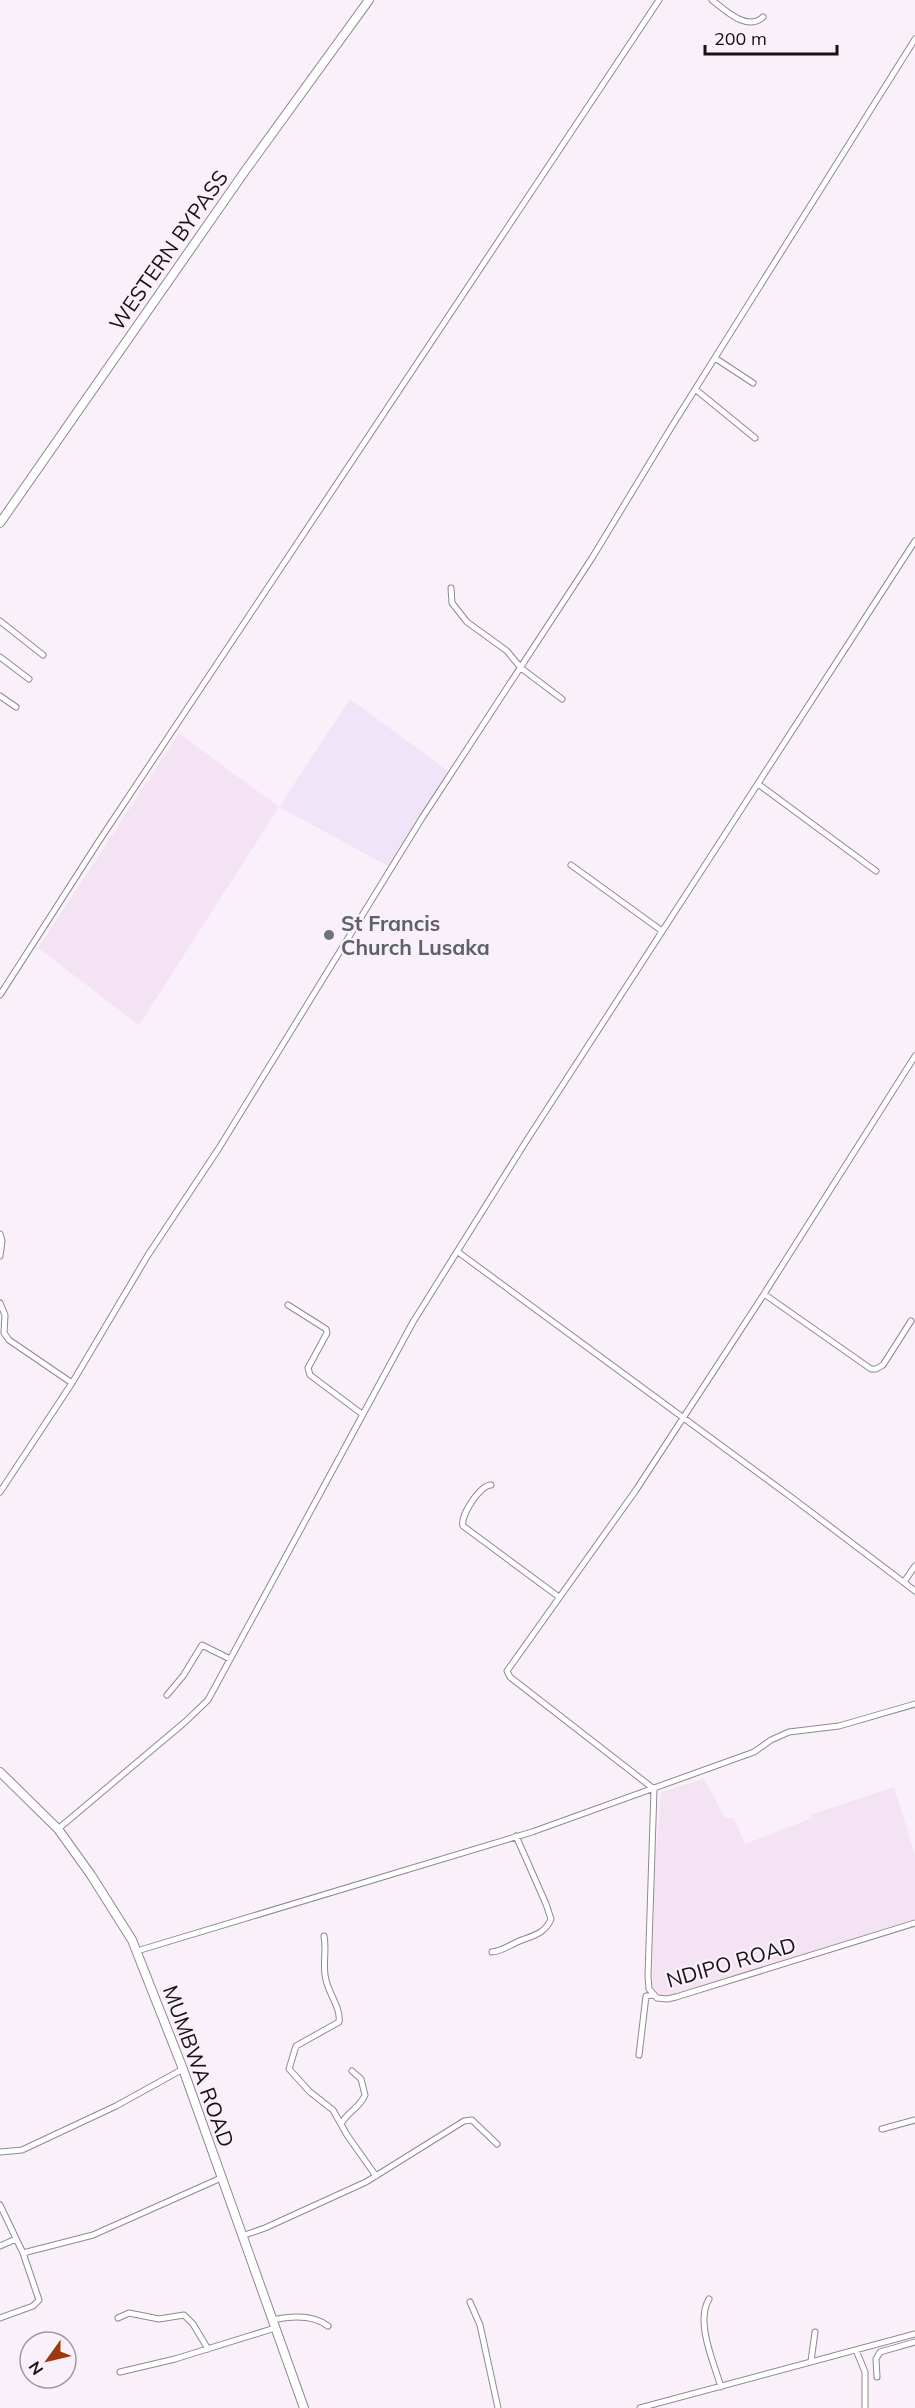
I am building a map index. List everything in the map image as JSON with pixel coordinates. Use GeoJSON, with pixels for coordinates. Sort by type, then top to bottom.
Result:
{"type":"FeatureCollection","features":[{"type":"Feature","properties":{"kind":"main road","name":"WESTERN BYPASS"},"geometry":{"type":"LineString","coordinates":[[0,523],[238,181],[369,0]]}},
{"type":"Feature","properties":{"kind":"main road","name":"MUMBWA ROAD"},"geometry":{"type":"LineString","coordinates":[[0,1772],[58,1829],[98,1885],[137,1951],[183,2069],[304,2408]]}},
{"type":"Feature","properties":{"kind":"street"},"geometry":{"type":"LineString","coordinates":[[0,996],[97,843],[659,0]]}},
{"type":"Feature","properties":{"kind":"street"},"geometry":{"type":"LineString","coordinates":[[712,0],[744,21],[755,22],[763,17]]}},
{"type":"Feature","properties":{"kind":"street"},"geometry":{"type":"LineString","coordinates":[[0,1492],[72,1383],[148,1255],[219,1148],[422,819],[590,561],[695,388],[915,39]]}},
{"type":"Feature","properties":{"kind":"street"},"geometry":{"type":"LineString","coordinates":[[715,358],[753,382]]}},
{"type":"Feature","properties":{"kind":"street"},"geometry":{"type":"LineString","coordinates":[[695,388],[755,438]]}},
{"type":"Feature","properties":{"kind":"street"},"geometry":{"type":"LineString","coordinates":[[58,1829],[208,1700],[413,1322],[915,542]]}},
{"type":"Feature","properties":{"kind":"street"},"geometry":{"type":"LineString","coordinates":[[451,588],[451,600],[461,616],[472,627],[507,651],[521,668],[562,699]]}},
{"type":"Feature","properties":{"kind":"street"},"geometry":{"type":"LineString","coordinates":[[0,621],[43,655]]}},
{"type":"Feature","properties":{"kind":"street"},"geometry":{"type":"LineString","coordinates":[[0,657],[29,679]]}},
{"type":"Feature","properties":{"kind":"street"},"geometry":{"type":"LineString","coordinates":[[0,696],[16,707]]}},
{"type":"Feature","properties":{"kind":"street"},"geometry":{"type":"LineString","coordinates":[[758,784],[876,871]]}},
{"type":"Feature","properties":{"kind":"street"},"geometry":{"type":"LineString","coordinates":[[571,865],[662,932]]}},
{"type":"Feature","properties":{"kind":"street"},"geometry":{"type":"LineString","coordinates":[[654,1789],[508,1674],[508,1668],[622,1509],[764,1294],[915,1056]]}},
{"type":"Feature","properties":{"kind":"street"},"geometry":{"type":"LineString","coordinates":[[0,1234],[2,1241],[0,1257]]}},
{"type":"Feature","properties":{"kind":"street"},"geometry":{"type":"LineString","coordinates":[[458,1252],[915,1591]]}},
{"type":"Feature","properties":{"kind":"street"},"geometry":{"type":"LineString","coordinates":[[764,1294],[872,1369],[883,1365],[910,1321]]}},
{"type":"Feature","properties":{"kind":"street"},"geometry":{"type":"LineString","coordinates":[[0,1303],[5,1315],[4,1333],[9,1340],[72,1383]]}},
{"type":"Feature","properties":{"kind":"street"},"geometry":{"type":"LineString","coordinates":[[288,1305],[326,1329],[327,1333],[308,1368],[310,1375],[362,1414]]}},
{"type":"Feature","properties":{"kind":"street"},"geometry":{"type":"LineString","coordinates":[[491,1485],[482,1488],[463,1517],[463,1526],[559,1597]]}},
{"type":"Feature","properties":{"kind":"street"},"geometry":{"type":"LineString","coordinates":[[904,1582],[915,1566]]}},
{"type":"Feature","properties":{"kind":"street"},"geometry":{"type":"LineString","coordinates":[[166,1695],[183,1676],[202,1645],[230,1659]]}},
{"type":"Feature","properties":{"kind":"street"},"geometry":{"type":"LineString","coordinates":[[137,1951],[516,1836],[754,1752],[771,1740],[789,1732],[839,1726],[915,1704]]}},
{"type":"Feature","properties":{"kind":"street","name":"NDIPO ROAD"},"geometry":{"type":"LineString","coordinates":[[654,1789],[648,1976],[649,1989],[653,1995],[662,1999],[676,1997],[915,1923]]}},
{"type":"Feature","properties":{"kind":"street"},"geometry":{"type":"LineString","coordinates":[[492,1952],[535,1936],[544,1930],[551,1919],[516,1836]]}},
{"type":"Feature","properties":{"kind":"street"},"geometry":{"type":"LineString","coordinates":[[324,1936],[327,1948],[325,1979],[338,2010],[339,2022],[296,2046],[288,2067],[290,2072],[310,2092],[330,2107],[376,2176]]}},
{"type":"Feature","properties":{"kind":"street"},"geometry":{"type":"LineString","coordinates":[[639,2055],[646,1996],[653,1995]]}},
{"type":"Feature","properties":{"kind":"street"},"geometry":{"type":"LineString","coordinates":[[0,2152],[22,2150],[116,2106],[183,2069]]}},
{"type":"Feature","properties":{"kind":"street"},"geometry":{"type":"LineString","coordinates":[[340,2124],[360,2105],[365,2095],[361,2079],[352,2071]]}},
{"type":"Feature","properties":{"kind":"street"},"geometry":{"type":"LineString","coordinates":[[242,2236],[281,2221],[376,2176],[467,2120],[472,2120],[496,2144]]}},
{"type":"Feature","properties":{"kind":"street"},"geometry":{"type":"LineString","coordinates":[[882,2129],[915,2120]]}},
{"type":"Feature","properties":{"kind":"street"},"geometry":{"type":"LineString","coordinates":[[22,2253],[93,2235],[221,2178]]}},
{"type":"Feature","properties":{"kind":"street"},"geometry":{"type":"LineString","coordinates":[[0,2205],[22,2253],[39,2302],[0,2318]]}},
{"type":"Feature","properties":{"kind":"street"},"geometry":{"type":"LineString","coordinates":[[0,2246],[16,2239]]}},
{"type":"Feature","properties":{"kind":"street"},"geometry":{"type":"LineString","coordinates":[[709,2299],[705,2308],[704,2328],[721,2386]]}},
{"type":"Feature","properties":{"kind":"street"},"geometry":{"type":"LineString","coordinates":[[470,2302],[478,2317],[498,2408]]}},
{"type":"Feature","properties":{"kind":"street"},"geometry":{"type":"LineString","coordinates":[[118,2318],[129,2313],[159,2319],[184,2315],[193,2324],[208,2349]]}},
{"type":"Feature","properties":{"kind":"street"},"geometry":{"type":"LineString","coordinates":[[120,2372],[208,2349],[274,2324],[305,2317],[319,2320],[328,2326]]}},
{"type":"Feature","properties":{"kind":"street"},"geometry":{"type":"LineString","coordinates":[[811,2361],[815,2332]]}},
{"type":"Feature","properties":{"kind":"street"},"geometry":{"type":"LineString","coordinates":[[640,2408],[915,2334]]}},
{"type":"Feature","properties":{"kind":"street"},"geometry":{"type":"LineString","coordinates":[[877,2377],[876,2359],[880,2352],[915,2342]]}},
{"type":"Feature","properties":{"kind":"street"},"geometry":{"type":"LineString","coordinates":[[856,2350],[865,2373],[865,2408]]}},
{"type":"Feature","properties":{"kind":"shaded area"},"geometry":{"type":"Polygon","coordinates":[[[350,699],[449,772],[390,867],[279,807],[350,699]]]}},
{"type":"Feature","properties":{"kind":"shaded area"},"geometry":{"type":"Polygon","coordinates":[[[179,733],[279,807],[139,1025],[38,948],[179,733]]]}},
{"type":"Feature","properties":{"kind":"shaded area"},"geometry":{"type":"Polygon","coordinates":[[[704,1779],[725,1818],[734,1818],[745,1844],[812,1818],[810,1815],[894,1787],[915,1855],[915,1923],[670,1999],[662,1998],[652,1992],[655,1867],[661,1792],[704,1779]]]}},
{"type":"Feature","properties":{"kind":"place","name":"St Francis Church Lusaka"},"geometry":{"type":"Point","coordinates":[329,935]}}]}
